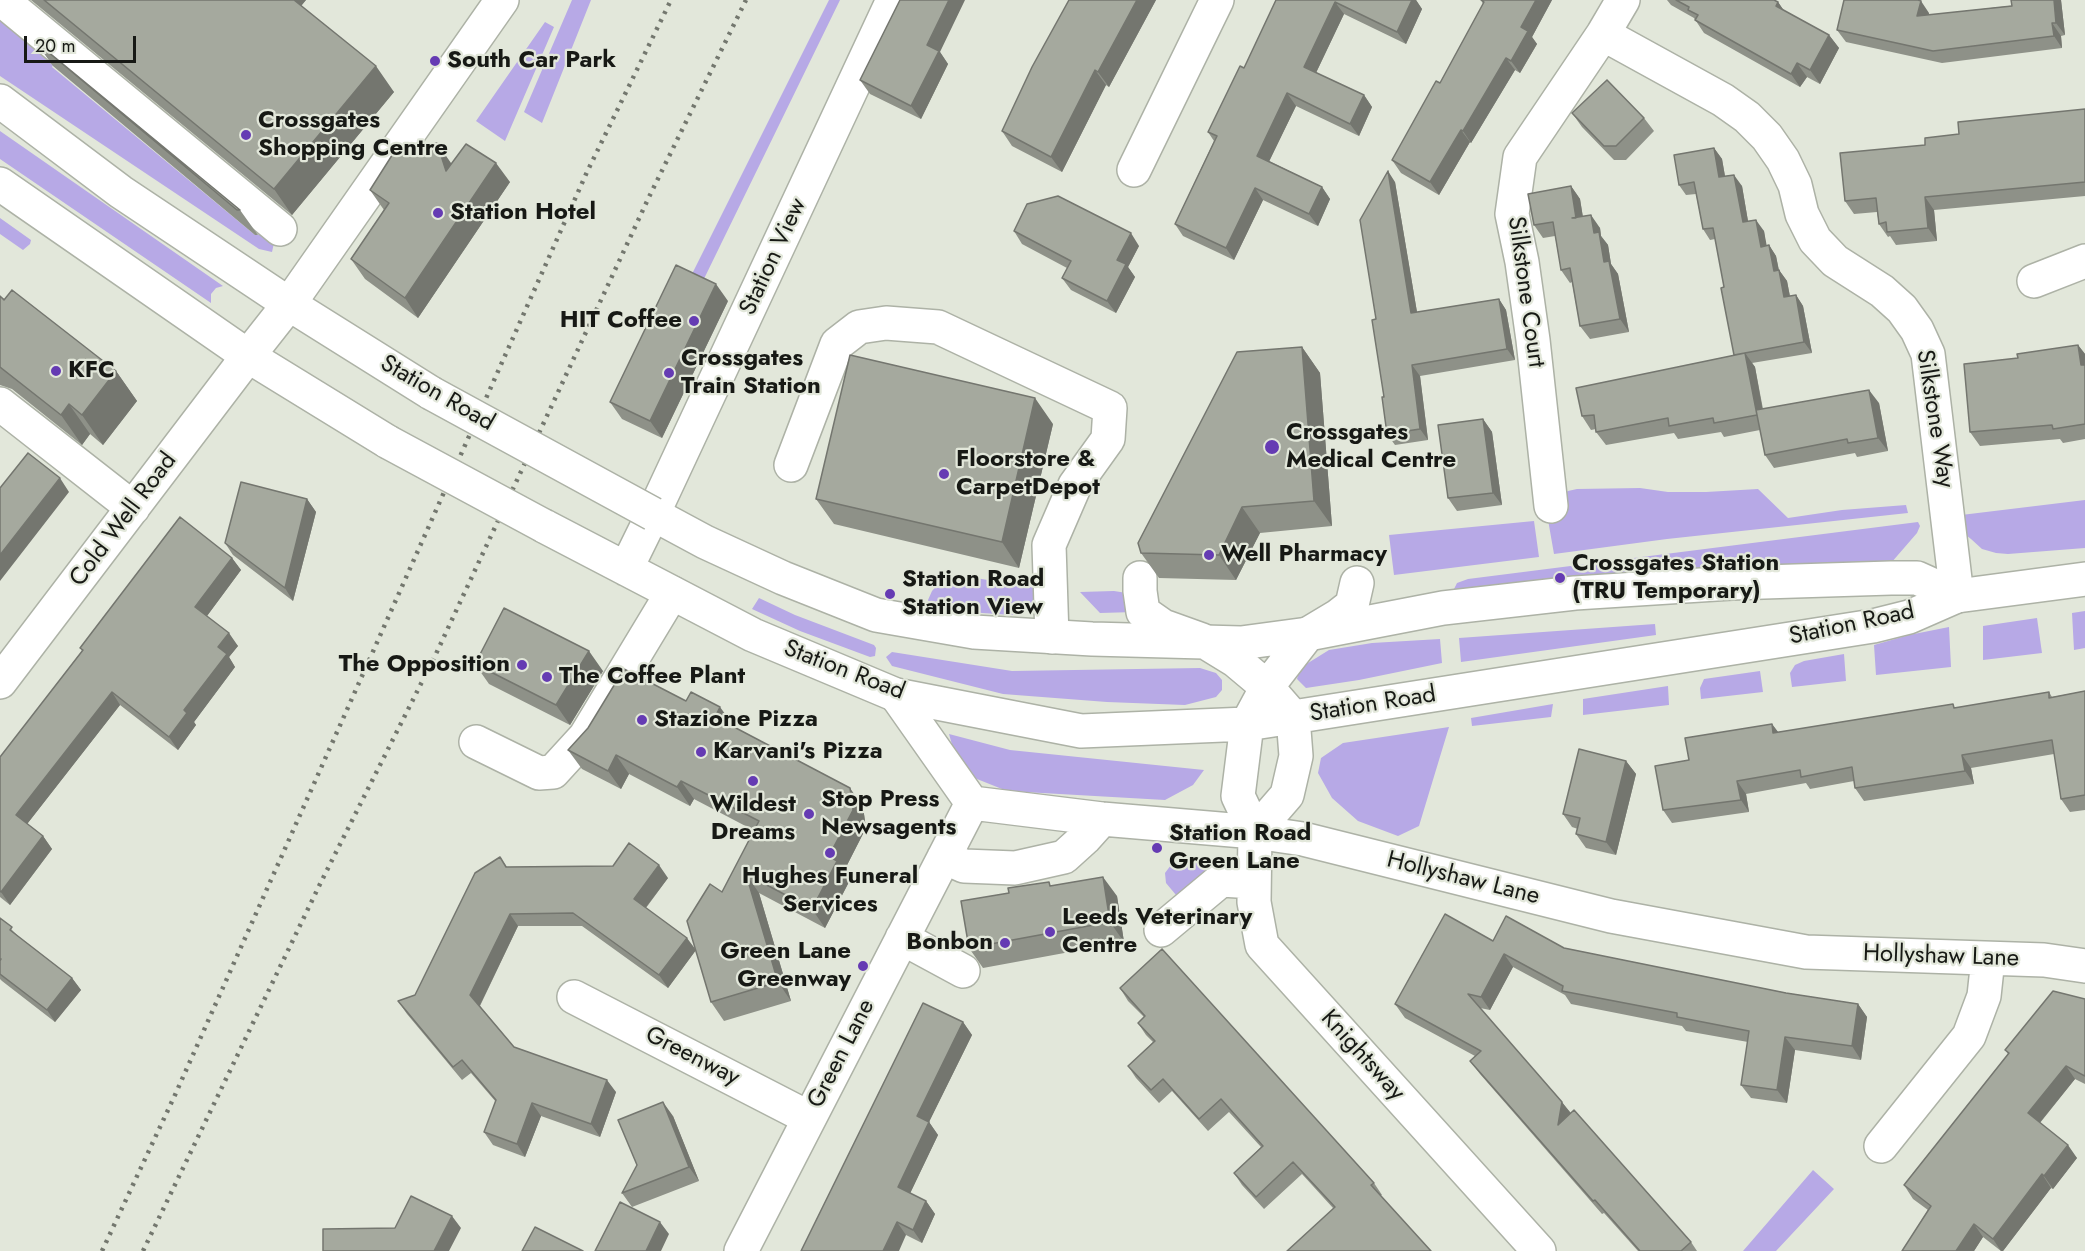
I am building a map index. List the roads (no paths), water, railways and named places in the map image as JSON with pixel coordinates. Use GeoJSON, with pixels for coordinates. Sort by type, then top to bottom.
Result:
{"type":"FeatureCollection","features":[{"type":"Feature","properties":{"kind":"street"},"geometry":{"type":"LineString","coordinates":[[2,0],[280,229]]}},
{"type":"Feature","properties":{"kind":"street","name":"Cold Well Road"},"geometry":{"type":"LineString","coordinates":[[0,682],[290,304],[502,0]]}},
{"type":"Feature","properties":{"kind":"street","name":"Station View"},"geometry":{"type":"LineString","coordinates":[[626,569],[893,0]]}},
{"type":"Feature","properties":{"kind":"street"},"geometry":{"type":"LineString","coordinates":[[1134,170],[1218,0]]}},
{"type":"Feature","properties":{"kind":"street","name":"Silkstone Court"},"geometry":{"type":"LineString","coordinates":[[1551,506],[1533,340],[1522,262],[1512,214],[1520,157],[1603,34],[1623,0]]}},
{"type":"Feature","properties":{"kind":"street","name":"Silkstone Way"},"geometry":{"type":"LineString","coordinates":[[1603,34],[1724,100],[1747,117],[1767,137],[1783,160],[1795,185],[1802,214],[1815,240],[1835,261],[1882,291],[1902,309],[1917,330],[1928,354],[1957,596]]}},
{"type":"Feature","properties":{"kind":"street","name":"Station Road"},"geometry":{"type":"LineString","coordinates":[[0,101],[121,192],[290,304],[431,393],[705,542],[783,578],[876,615],[974,632],[1241,643],[1308,634],[1443,608],[1575,593],[1732,583],[1917,578],[1957,596]]}},
{"type":"Feature","properties":{"kind":"street","name":"Station Road"},"geometry":{"type":"LineString","coordinates":[[0,184],[248,356],[388,442],[753,635],[896,695],[1081,731],[1247,724],[1873,626],[1909,617],[1957,596]]}},
{"type":"Feature","properties":{"kind":"street"},"geometry":{"type":"LineString","coordinates":[[2034,281],[2085,261]]}},
{"type":"Feature","properties":{"kind":"street"},"geometry":{"type":"LineString","coordinates":[[791,465],[837,344],[860,327],[886,323],[938,327],[1110,408],[1108,439],[1075,485],[1049,544],[1052,637]]}},
{"type":"Feature","properties":{"kind":"street"},"geometry":{"type":"LineString","coordinates":[[0,404],[133,508]]}},
{"type":"Feature","properties":{"kind":"street"},"geometry":{"type":"LineString","coordinates":[[1140,578],[1143,612],[1163,626],[1205,642],[1236,662],[1267,687],[1293,717],[1296,756],[1287,795],[1255,832],[1238,796],[1247,724],[1267,687],[1308,634],[1352,605],[1357,583]]}},
{"type":"Feature","properties":{"kind":"street"},"geometry":{"type":"LineString","coordinates":[[1957,596],[2085,579]]}},
{"type":"Feature","properties":{"kind":"street"},"geometry":{"type":"LineString","coordinates":[[476,742],[539,773],[553,772],[585,737],[672,593]]}},
{"type":"Feature","properties":{"kind":"street"},"geometry":{"type":"LineString","coordinates":[[896,695],[972,803]]}},
{"type":"Feature","properties":{"kind":"street","name":"Hollyshaw Lane"},"geometry":{"type":"LineString","coordinates":[[972,803],[1102,819],[1255,832],[1303,839],[1611,916],[1806,952],[2044,960],[2085,966]]}},
{"type":"Feature","properties":{"kind":"street","name":"Green Lane"},"geometry":{"type":"LineString","coordinates":[[741,1251],[972,803]]}},
{"type":"Feature","properties":{"kind":"street"},"geometry":{"type":"LineString","coordinates":[[944,857],[964,867],[1015,868],[1064,858],[1102,819]]}},
{"type":"Feature","properties":{"kind":"street","name":"Knightsway"},"geometry":{"type":"LineString","coordinates":[[1255,832],[1254,902],[1262,945],[1539,1251]]}},
{"type":"Feature","properties":{"kind":"street"},"geometry":{"type":"LineString","coordinates":[[1161,930],[1221,880],[1254,882]]}},
{"type":"Feature","properties":{"kind":"street"},"geometry":{"type":"LineString","coordinates":[[902,939],[963,971]]}},
{"type":"Feature","properties":{"kind":"street"},"geometry":{"type":"LineString","coordinates":[[1881,1146],[1969,1036],[1984,996],[1988,959]]}},
{"type":"Feature","properties":{"kind":"street","name":"Greenway"},"geometry":{"type":"LineString","coordinates":[[574,997],[809,1118]]}},
{"type":"Feature","properties":{"kind":"railway"},"geometry":{"type":"LineString","coordinates":[[102,1251],[175,1095],[587,172],[671,0]]}},
{"type":"Feature","properties":{"kind":"railway"},"geometry":{"type":"LineString","coordinates":[[143,1251],[321,882],[435,656],[649,197],[746,0]]}},
{"type":"Feature","properties":{"kind":"place","name":"South Car Park"},"geometry":{"type":"Point","coordinates":[435,61]}},
{"type":"Feature","properties":{"kind":"place","name":"Crossgates Shopping Centre"},"geometry":{"type":"Point","coordinates":[246,135]}},
{"type":"Feature","properties":{"kind":"place","name":"Station Hotel"},"geometry":{"type":"Point","coordinates":[438,213]}},
{"type":"Feature","properties":{"kind":"place","name":"HIT Coffee"},"geometry":{"type":"Point","coordinates":[694,321]}},
{"type":"Feature","properties":{"kind":"place","name":"KFC"},"geometry":{"type":"Point","coordinates":[56,371]}},
{"type":"Feature","properties":{"kind":"place","name":"Crossgates Train Station"},"geometry":{"type":"Point","coordinates":[669,373]}},
{"type":"Feature","properties":{"kind":"place","name":"Crossgates Medical Centre"},"geometry":{"type":"Point","coordinates":[1272,447]}},
{"type":"Feature","properties":{"kind":"place","name":"Floorstore & CarpetDepot"},"geometry":{"type":"Point","coordinates":[944,474]}},
{"type":"Feature","properties":{"kind":"place","name":"Well Pharmacy"},"geometry":{"type":"Point","coordinates":[1209,555]}},
{"type":"Feature","properties":{"kind":"place","name":"Crossgates Station (TRU Temporary)"},"geometry":{"type":"Point","coordinates":[1560,578]}},
{"type":"Feature","properties":{"kind":"place","name":"Station Road Station View"},"geometry":{"type":"Point","coordinates":[890,594]}},
{"type":"Feature","properties":{"kind":"place","name":"The Opposition"},"geometry":{"type":"Point","coordinates":[522,665]}},
{"type":"Feature","properties":{"kind":"place","name":"The Coffee Plant"},"geometry":{"type":"Point","coordinates":[547,677]}},
{"type":"Feature","properties":{"kind":"place","name":"Stazione Pizza"},"geometry":{"type":"Point","coordinates":[642,720]}},
{"type":"Feature","properties":{"kind":"place","name":"Karvani's Pizza"},"geometry":{"type":"Point","coordinates":[701,752]}},
{"type":"Feature","properties":{"kind":"place","name":"Wildest Dreams"},"geometry":{"type":"Point","coordinates":[753,781]}},
{"type":"Feature","properties":{"kind":"place","name":"Stop Press Newsagents"},"geometry":{"type":"Point","coordinates":[809,814]}},
{"type":"Feature","properties":{"kind":"place","name":"Station Road Green Lane"},"geometry":{"type":"Point","coordinates":[1157,848]}},
{"type":"Feature","properties":{"kind":"place","name":"Hughes Funeral Services"},"geometry":{"type":"Point","coordinates":[830,853]}},
{"type":"Feature","properties":{"kind":"place","name":"Leeds Veterinary Centre"},"geometry":{"type":"Point","coordinates":[1050,932]}},
{"type":"Feature","properties":{"kind":"place","name":"Bonbon"},"geometry":{"type":"Point","coordinates":[1005,943]}},
{"type":"Feature","properties":{"kind":"place","name":"Green Lane Greenway"},"geometry":{"type":"Point","coordinates":[863,966]}}]}
